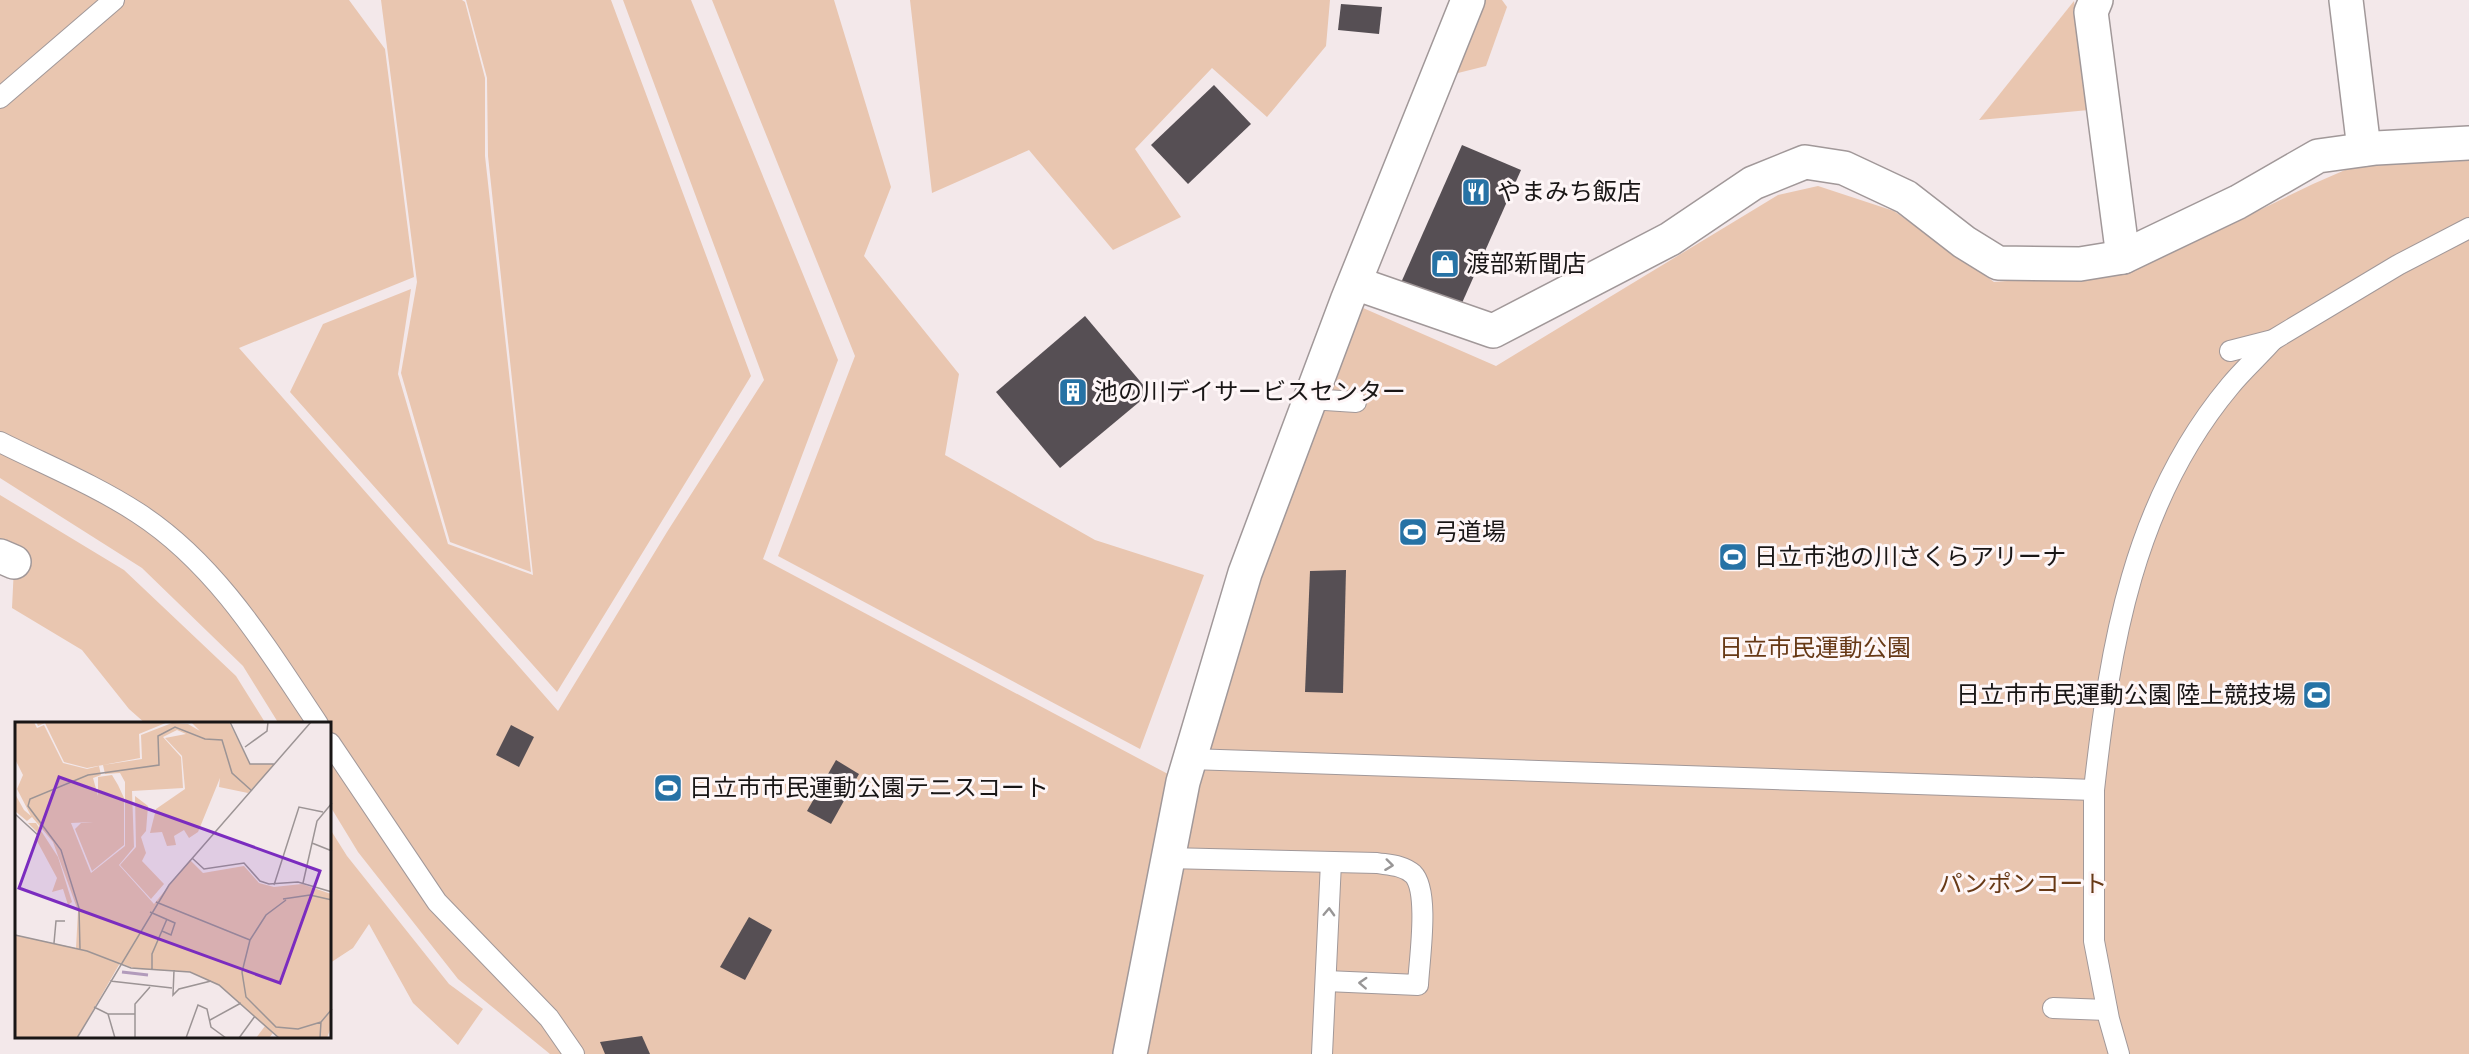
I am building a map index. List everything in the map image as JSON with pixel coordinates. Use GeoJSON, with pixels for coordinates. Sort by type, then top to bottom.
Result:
{"type":"FeatureCollection","features":[{"type":"Feature","properties":{"kind":"street"},"geometry":{"type":"LineString","coordinates":[[1130,1054],[1167,858],[1190,759],[1245,573],[1355,283],[1468,0]]}},
{"type":"Feature","properties":{"kind":"street"},"geometry":{"type":"LineString","coordinates":[[2096,0],[2091,12],[2123,257]]}},
{"type":"Feature","properties":{"kind":"street"},"geometry":{"type":"LineString","coordinates":[[2346,0],[2364,149]]}},
{"type":"Feature","properties":{"kind":"street"},"geometry":{"type":"LineString","coordinates":[[1355,283],[1493,332],[1670,239],[1753,183],[1806,162],[1844,168],[1906,197],[1964,242],[1998,263],[2080,264],[2123,257],[2238,202],[2318,156],[2364,149],[2469,143]]}},
{"type":"Feature","properties":{"kind":"lane"},"geometry":{"type":"LineString","coordinates":[[0,98],[114,0]]}},
{"type":"Feature","properties":{"kind":"lane"},"geometry":{"type":"LineString","coordinates":[[2119,1054],[2107,1010],[2094,941],[2094,790],[2114,645],[2124,599],[2146,531],[2193,437],[2229,387],[2273,340],[2398,265],[2469,228]]}},
{"type":"Feature","properties":{"kind":"lane"},"geometry":{"type":"LineString","coordinates":[[2229,351],[2273,340]]}},
{"type":"Feature","properties":{"kind":"lane"},"geometry":{"type":"LineString","coordinates":[[1310,399],[1356,402]]}},
{"type":"Feature","properties":{"kind":"lane"},"geometry":{"type":"LineString","coordinates":[[0,442],[132,509],[176,542],[238,607],[317,722]]}},
{"type":"Feature","properties":{"kind":"lane"},"geometry":{"type":"LineString","coordinates":[[332,745],[437,902],[549,1018],[574,1054]]}},
{"type":"Feature","properties":{"kind":"lane"},"geometry":{"type":"LineString","coordinates":[[1190,759],[2094,790]]}},
{"type":"Feature","properties":{"kind":"lane"},"geometry":{"type":"LineString","coordinates":[[1167,858],[1398,866],[1413,874],[1420,888],[1422,903],[1418,986],[1326,981]]}},
{"type":"Feature","properties":{"kind":"lane"},"geometry":{"type":"LineString","coordinates":[[1322,1054],[1331,862]]}},
{"type":"Feature","properties":{"kind":"lane"},"geometry":{"type":"LineString","coordinates":[[2053,1008],[2107,1010]]}},
{"type":"Feature","properties":{"kind":"green space","name":"日立市民運動公園"},"geometry":{"type":"Polygon","coordinates":[[[0,0],[349,0],[385,49],[414,277],[239,348],[558,711],[667,532],[764,380],[623,0],[691,0],[838,360],[763,559],[1183,782],[1347,301],[1496,366],[1778,195],[1818,186],[1894,211],[1994,282],[2134,271],[2361,163],[2469,161],[2469,1054],[550,1054],[458,979],[358,852],[332,809],[332,722],[278,722],[243,666],[142,568],[0,478],[0,0]]]}},
{"type":"Feature","properties":{"kind":"green space"},"geometry":{"type":"Polygon","coordinates":[[[381,0],[462,0],[465,2],[485,78],[485,156],[531,572],[450,542],[401,373],[417,282],[381,0]]]}},
{"type":"Feature","properties":{"kind":"green space"},"geometry":{"type":"Polygon","coordinates":[[[466,0],[611,0],[751,376],[557,692],[290,392],[323,324],[411,289],[398,374],[448,544],[533,575],[488,156],[487,78],[466,0]]]}},
{"type":"Feature","properties":{"kind":"green space"},"geometry":{"type":"Polygon","coordinates":[[[712,0],[834,0],[891,187],[864,256],[959,374],[945,455],[1095,540],[1204,575],[1140,749],[778,556],[855,356],[712,0]]]}},
{"type":"Feature","properties":{"kind":"green space"},"geometry":{"type":"Polygon","coordinates":[[[910,0],[1330,0],[1326,46],[1267,117],[1212,68],[1135,149],[1181,217],[1113,250],[1029,150],[932,193],[910,0]]]}},
{"type":"Feature","properties":{"kind":"green space"},"geometry":{"type":"Polygon","coordinates":[[[1483,0],[1502,0],[1507,7],[1486,66],[1454,74],[1483,0]]]}},
{"type":"Feature","properties":{"kind":"green space"},"geometry":{"type":"Polygon","coordinates":[[[2074,1],[2089,110],[1979,120],[2074,1]]]}},
{"type":"Feature","properties":{"kind":"green space"},"geometry":{"type":"Polygon","coordinates":[[[0,495],[124,570],[236,676],[265,722],[144,722],[129,709],[82,650],[12,608],[15,546],[0,539],[0,495]]]}},
{"type":"Feature","properties":{"kind":"green space"},"geometry":{"type":"Polygon","coordinates":[[[332,832],[347,856],[449,984],[483,1009],[458,1045],[413,1003],[369,924],[353,948],[332,962],[332,832]]]}},
{"type":"Feature","properties":{"kind":"building"},"geometry":{"type":"Polygon","coordinates":[[[1341,4],[1382,7],[1379,34],[1338,30],[1341,4]]]}},
{"type":"Feature","properties":{"kind":"building"},"geometry":{"type":"Polygon","coordinates":[[[1214,85],[1251,124],[1188,184],[1151,145],[1214,85]]]}},
{"type":"Feature","properties":{"kind":"building"},"geometry":{"type":"Polygon","coordinates":[[[1462,145],[1521,170],[1458,312],[1400,285],[1462,145]]]}},
{"type":"Feature","properties":{"kind":"building","name":"池の川デイサービスセンター"},"geometry":{"type":"Polygon","coordinates":[[[1085,316],[1150,393],[1060,468],[996,392],[1085,316]]]}},
{"type":"Feature","properties":{"kind":"building"},"geometry":{"type":"Polygon","coordinates":[[[1346,570],[1343,693],[1305,692],[1310,571],[1346,570]]]}},
{"type":"Feature","properties":{"kind":"building"},"geometry":{"type":"Polygon","coordinates":[[[511,725],[534,737],[519,767],[496,755],[511,725]]]}},
{"type":"Feature","properties":{"kind":"building"},"geometry":{"type":"Polygon","coordinates":[[[836,760],[859,774],[831,824],[807,811],[836,760]]]}},
{"type":"Feature","properties":{"kind":"building"},"geometry":{"type":"Polygon","coordinates":[[[749,917],[772,930],[745,980],[720,967],[749,917]]]}},
{"type":"Feature","properties":{"kind":"building"},"geometry":{"type":"Polygon","coordinates":[[[642,1036],[650,1054],[605,1054],[600,1042],[642,1036]]]}},
{"type":"Feature","properties":{"kind":"place","name":"やまみち飯店"},"geometry":{"type":"Point","coordinates":[1476,192]}},
{"type":"Feature","properties":{"kind":"place","name":"渡部新聞店"},"geometry":{"type":"Point","coordinates":[1445,264]}},
{"type":"Feature","properties":{"kind":"place","name":"池の川デイサービスセンター"},"geometry":{"type":"Point","coordinates":[1073,392]}},
{"type":"Feature","properties":{"kind":"place","name":"弓道場"},"geometry":{"type":"Point","coordinates":[1413,532]}},
{"type":"Feature","properties":{"kind":"place","name":"日立市池の川さくらアリーナ"},"geometry":{"type":"Point","coordinates":[1733,557]}},
{"type":"Feature","properties":{"kind":"place","name":"日立市市民運動公園 陸上競技場"},"geometry":{"type":"Point","coordinates":[2317,695]}},
{"type":"Feature","properties":{"kind":"place","name":"日立市市民運動公園テニスコート"},"geometry":{"type":"Point","coordinates":[668,788]}},
{"type":"Feature","properties":{"kind":"park label","name":"パンポンコート"},"geometry":{"type":"Point","coordinates":[2023,884]}}]}
